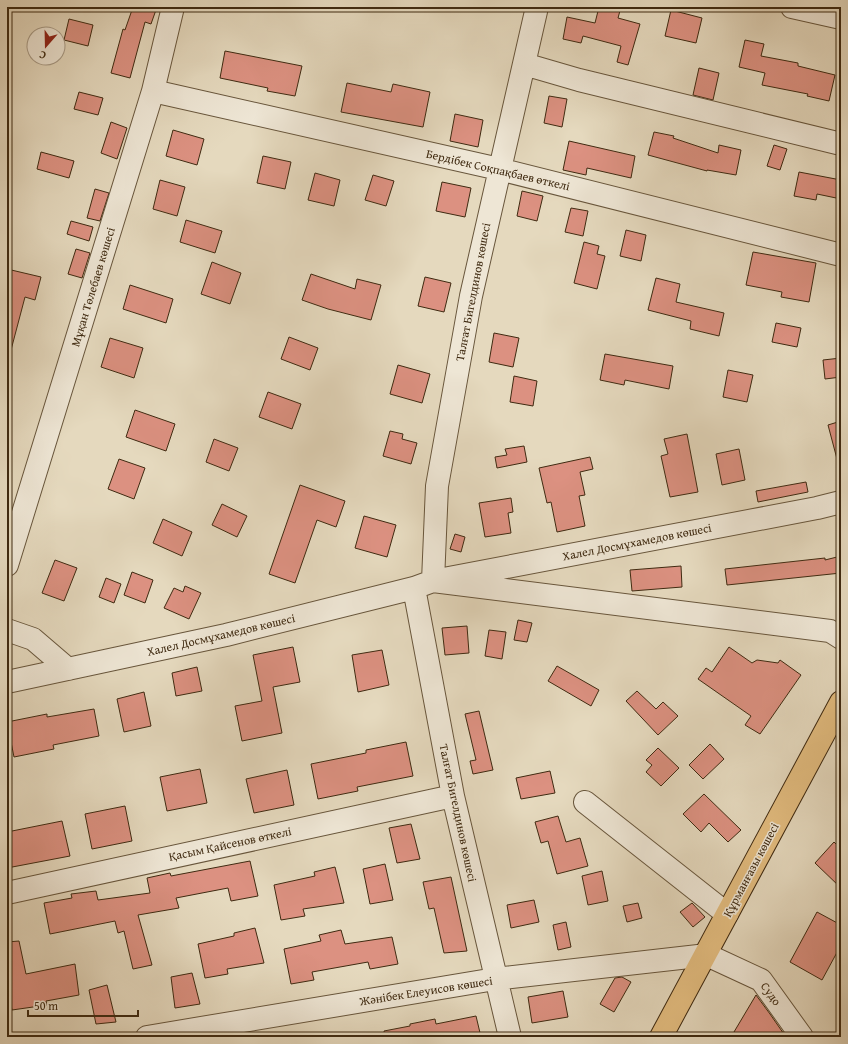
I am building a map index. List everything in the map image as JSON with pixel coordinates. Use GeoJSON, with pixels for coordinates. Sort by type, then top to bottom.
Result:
{"type":"FeatureCollection","features":[{"type":"Feature","properties":{"kind":"main road","name":"Құрманғазы көшесі"},"geometry":{"type":"LineString","coordinates":[[661,1037],[707,954],[841,702]]}},
{"type":"Feature","properties":{"kind":"street","name":"Мұқан Төлебаев көшесі"},"geometry":{"type":"LineString","coordinates":[[7,565],[153,91],[173,7]]}},
{"type":"Feature","properties":{"kind":"street","name":"Талғат Бигелдинов көшесі"},"geometry":{"type":"LineString","coordinates":[[510,1037],[495,979],[453,796],[424,584],[436,486],[472,296],[499,170],[537,7]]}},
{"type":"Feature","properties":{"kind":"street"},"geometry":{"type":"LineString","coordinates":[[792,7],[841,18]]}},
{"type":"Feature","properties":{"kind":"street"},"geometry":{"type":"LineString","coordinates":[[524,64],[580,80],[841,144]]}},
{"type":"Feature","properties":{"kind":"street","name":"Бердібек Соқпақбаев өткелі"},"geometry":{"type":"LineString","coordinates":[[153,91],[499,170],[841,255]]}},
{"type":"Feature","properties":{"kind":"street","name":"Халел Досмұхамедов көшесі"},"geometry":{"type":"LineString","coordinates":[[7,682],[226,635],[424,584],[817,508],[841,502]]}},
{"type":"Feature","properties":{"kind":"street","name":"Халел Досмұхамедов көшесі"},"geometry":{"type":"LineString","coordinates":[[424,584],[830,631],[841,638]]}},
{"type":"Feature","properties":{"kind":"street"},"geometry":{"type":"LineString","coordinates":[[7,630],[33,639],[68,669]]}},
{"type":"Feature","properties":{"kind":"street","name":"Қасым Қайсенов өткелі"},"geometry":{"type":"LineString","coordinates":[[7,893],[453,796]]}},
{"type":"Feature","properties":{"kind":"street"},"geometry":{"type":"LineString","coordinates":[[585,802],[727,914]]}},
{"type":"Feature","properties":{"kind":"street","name":"Жәнібек Елеуисов көшесі"},"geometry":{"type":"LineString","coordinates":[[147,1037],[495,979],[707,954]]}},
{"type":"Feature","properties":{"kind":"street","name":"Судо"},"geometry":{"type":"LineString","coordinates":[[707,954],[761,980],[802,1037]]}},
{"type":"Feature","properties":{"kind":"building"},"geometry":{"type":"Polygon","coordinates":[[[133,7],[157,7],[151,24],[145,22],[130,78],[111,73],[123,29],[125,30],[133,7]]]}},
{"type":"Feature","properties":{"kind":"building"},"geometry":{"type":"Polygon","coordinates":[[[599,7],[621,7],[618,18],[640,24],[628,65],[617,62],[621,46],[583,36],[581,43],[563,39],[567,17],[595,23],[599,7]]]}},
{"type":"Feature","properties":{"kind":"building"},"geometry":{"type":"Polygon","coordinates":[[[671,10],[702,18],[696,43],[665,36],[671,10]]]}},
{"type":"Feature","properties":{"kind":"building"},"geometry":{"type":"Polygon","coordinates":[[[69,19],[93,25],[88,46],[66,40],[66,32],[69,19]]]}},
{"type":"Feature","properties":{"kind":"building"},"geometry":{"type":"Polygon","coordinates":[[[745,40],[764,44],[761,56],[798,63],[798,66],[835,75],[829,101],[807,96],[808,94],[762,85],[765,73],[739,67],[745,40]]]}},
{"type":"Feature","properties":{"kind":"building"},"geometry":{"type":"Polygon","coordinates":[[[225,51],[302,66],[295,96],[267,91],[268,88],[220,78],[225,51]]]}},
{"type":"Feature","properties":{"kind":"building"},"geometry":{"type":"Polygon","coordinates":[[[699,68],[719,73],[713,100],[693,95],[699,68]]]}},
{"type":"Feature","properties":{"kind":"building"},"geometry":{"type":"Polygon","coordinates":[[[347,83],[391,92],[393,84],[430,92],[423,127],[341,112],[347,83]]]}},
{"type":"Feature","properties":{"kind":"building"},"geometry":{"type":"Polygon","coordinates":[[[79,92],[103,98],[98,115],[74,109],[79,92]]]}},
{"type":"Feature","properties":{"kind":"building"},"geometry":{"type":"Polygon","coordinates":[[[549,96],[567,99],[562,127],[544,123],[549,96]]]}},
{"type":"Feature","properties":{"kind":"building"},"geometry":{"type":"Polygon","coordinates":[[[455,114],[483,120],[478,147],[450,141],[455,114]]]}},
{"type":"Feature","properties":{"kind":"building"},"geometry":{"type":"Polygon","coordinates":[[[111,122],[127,128],[117,159],[101,153],[111,122]]]}},
{"type":"Feature","properties":{"kind":"building"},"geometry":{"type":"Polygon","coordinates":[[[173,130],[204,139],[197,165],[166,156],[173,130]]]}},
{"type":"Feature","properties":{"kind":"building"},"geometry":{"type":"Polygon","coordinates":[[[654,132],[674,136],[673,138],[718,153],[719,145],[741,150],[736,175],[707,171],[648,155],[654,132]]]}},
{"type":"Feature","properties":{"kind":"building"},"geometry":{"type":"Polygon","coordinates":[[[569,141],[635,156],[631,178],[587,168],[586,175],[563,170],[569,141]]]}},
{"type":"Feature","properties":{"kind":"building"},"geometry":{"type":"Polygon","coordinates":[[[774,145],[787,149],[780,170],[767,166],[774,145]]]}},
{"type":"Feature","properties":{"kind":"building"},"geometry":{"type":"Polygon","coordinates":[[[41,152],[74,161],[69,178],[37,169],[41,152]]]}},
{"type":"Feature","properties":{"kind":"building"},"geometry":{"type":"Polygon","coordinates":[[[263,156],[291,162],[285,189],[257,183],[263,156]]]}},
{"type":"Feature","properties":{"kind":"building"},"geometry":{"type":"Polygon","coordinates":[[[799,172],[841,180],[841,199],[817,194],[816,200],[794,196],[799,172]]]}},
{"type":"Feature","properties":{"kind":"building"},"geometry":{"type":"Polygon","coordinates":[[[315,173],[340,180],[334,206],[308,200],[315,173]]]}},
{"type":"Feature","properties":{"kind":"building"},"geometry":{"type":"Polygon","coordinates":[[[373,175],[394,181],[386,206],[365,200],[373,175]]]}},
{"type":"Feature","properties":{"kind":"building"},"geometry":{"type":"Polygon","coordinates":[[[160,180],[185,187],[177,216],[153,209],[160,180]]]}},
{"type":"Feature","properties":{"kind":"building"},"geometry":{"type":"Polygon","coordinates":[[[442,182],[471,188],[465,217],[436,211],[442,182]]]}},
{"type":"Feature","properties":{"kind":"building"},"geometry":{"type":"Polygon","coordinates":[[[95,189],[109,193],[100,221],[87,218],[95,189]]]}},
{"type":"Feature","properties":{"kind":"building"},"geometry":{"type":"Polygon","coordinates":[[[522,191],[543,196],[537,221],[517,216],[522,191]]]}},
{"type":"Feature","properties":{"kind":"building"},"geometry":{"type":"Polygon","coordinates":[[[571,208],[588,211],[583,236],[565,232],[571,208]]]}},
{"type":"Feature","properties":{"kind":"building"},"geometry":{"type":"Polygon","coordinates":[[[186,220],[222,231],[215,253],[180,242],[186,220]]]}},
{"type":"Feature","properties":{"kind":"building"},"geometry":{"type":"Polygon","coordinates":[[[71,221],[93,227],[89,241],[67,234],[71,221]]]}},
{"type":"Feature","properties":{"kind":"building"},"geometry":{"type":"Polygon","coordinates":[[[626,230],[646,235],[641,261],[620,256],[626,230]]]}},
{"type":"Feature","properties":{"kind":"building"},"geometry":{"type":"Polygon","coordinates":[[[584,242],[599,246],[597,254],[605,256],[597,289],[574,283],[584,242]]]}},
{"type":"Feature","properties":{"kind":"building"},"geometry":{"type":"Polygon","coordinates":[[[76,249],[90,253],[82,278],[68,274],[76,249]]]}},
{"type":"Feature","properties":{"kind":"building"},"geometry":{"type":"Polygon","coordinates":[[[753,252],[816,263],[809,302],[781,297],[782,292],[746,285],[753,252]]]}},
{"type":"Feature","properties":{"kind":"building"},"geometry":{"type":"Polygon","coordinates":[[[212,262],[241,273],[230,304],[201,294],[212,262]]]}},
{"type":"Feature","properties":{"kind":"building"},"geometry":{"type":"Polygon","coordinates":[[[7,269],[41,277],[35,300],[25,297],[11,350],[7,349],[7,269]]]}},
{"type":"Feature","properties":{"kind":"building"},"geometry":{"type":"Polygon","coordinates":[[[311,274],[355,289],[357,279],[381,285],[371,320],[328,309],[302,300],[311,274]]]}},
{"type":"Feature","properties":{"kind":"building"},"geometry":{"type":"Polygon","coordinates":[[[425,277],[451,283],[444,312],[418,306],[425,277]]]}},
{"type":"Feature","properties":{"kind":"building"},"geometry":{"type":"Polygon","coordinates":[[[656,278],[680,284],[676,302],[724,313],[719,336],[690,329],[691,321],[648,310],[656,278]]]}},
{"type":"Feature","properties":{"kind":"building"},"geometry":{"type":"Polygon","coordinates":[[[130,285],[173,299],[166,323],[123,309],[130,285]]]}},
{"type":"Feature","properties":{"kind":"building"},"geometry":{"type":"Polygon","coordinates":[[[776,323],[801,328],[797,347],[772,342],[776,323]]]}},
{"type":"Feature","properties":{"kind":"building"},"geometry":{"type":"Polygon","coordinates":[[[494,333],[519,338],[513,367],[489,362],[494,333]]]}},
{"type":"Feature","properties":{"kind":"building"},"geometry":{"type":"Polygon","coordinates":[[[289,337],[318,348],[310,370],[281,359],[289,337]]]}},
{"type":"Feature","properties":{"kind":"building"},"geometry":{"type":"Polygon","coordinates":[[[110,338],[143,348],[134,378],[101,367],[110,338]]]}},
{"type":"Feature","properties":{"kind":"building"},"geometry":{"type":"Polygon","coordinates":[[[605,354],[673,366],[669,389],[625,380],[624,385],[600,380],[605,354]]]}},
{"type":"Feature","properties":{"kind":"building"},"geometry":{"type":"Polygon","coordinates":[[[841,358],[841,377],[825,379],[823,360],[841,358]]]}},
{"type":"Feature","properties":{"kind":"building"},"geometry":{"type":"Polygon","coordinates":[[[398,365],[430,374],[422,403],[390,394],[398,365]]]}},
{"type":"Feature","properties":{"kind":"building"},"geometry":{"type":"Polygon","coordinates":[[[728,370],[753,375],[747,402],[723,397],[728,370]]]}},
{"type":"Feature","properties":{"kind":"building"},"geometry":{"type":"Polygon","coordinates":[[[514,376],[537,381],[533,406],[510,402],[514,376]]]}},
{"type":"Feature","properties":{"kind":"building"},"geometry":{"type":"Polygon","coordinates":[[[268,392],[301,404],[292,429],[259,417],[268,392]]]}},
{"type":"Feature","properties":{"kind":"building"},"geometry":{"type":"Polygon","coordinates":[[[135,410],[175,424],[166,451],[126,437],[135,410]]]}},
{"type":"Feature","properties":{"kind":"building"},"geometry":{"type":"Polygon","coordinates":[[[841,421],[841,459],[837,459],[828,425],[841,421]]]}},
{"type":"Feature","properties":{"kind":"building"},"geometry":{"type":"Polygon","coordinates":[[[390,431],[403,434],[402,439],[417,443],[411,464],[383,456],[390,431]]]}},
{"type":"Feature","properties":{"kind":"building"},"geometry":{"type":"Polygon","coordinates":[[[687,434],[698,492],[670,497],[661,456],[668,454],[664,439],[687,434]]]}},
{"type":"Feature","properties":{"kind":"building"},"geometry":{"type":"Polygon","coordinates":[[[214,439],[238,448],[229,471],[206,462],[214,439]]]}},
{"type":"Feature","properties":{"kind":"building"},"geometry":{"type":"Polygon","coordinates":[[[524,446],[527,462],[497,468],[495,457],[507,455],[505,449],[524,446]]]}},
{"type":"Feature","properties":{"kind":"building"},"geometry":{"type":"Polygon","coordinates":[[[739,449],[745,480],[722,485],[716,454],[739,449]]]}},
{"type":"Feature","properties":{"kind":"building"},"geometry":{"type":"Polygon","coordinates":[[[590,457],[593,469],[580,472],[585,495],[579,496],[585,526],[557,532],[551,502],[547,503],[539,468],[590,457]]]}},
{"type":"Feature","properties":{"kind":"building"},"geometry":{"type":"Polygon","coordinates":[[[119,459],[145,468],[134,499],[108,489],[119,459]]]}},
{"type":"Feature","properties":{"kind":"building"},"geometry":{"type":"Polygon","coordinates":[[[806,482],[808,492],[758,502],[756,491],[806,482]]]}},
{"type":"Feature","properties":{"kind":"building"},"geometry":{"type":"Polygon","coordinates":[[[300,485],[345,501],[336,527],[317,520],[295,583],[269,574],[300,485]]]}},
{"type":"Feature","properties":{"kind":"building"},"geometry":{"type":"Polygon","coordinates":[[[511,498],[513,512],[508,513],[511,533],[485,537],[479,503],[511,498]]]}},
{"type":"Feature","properties":{"kind":"building"},"geometry":{"type":"Polygon","coordinates":[[[222,504],[247,516],[237,537],[212,525],[222,504]]]}},
{"type":"Feature","properties":{"kind":"building"},"geometry":{"type":"Polygon","coordinates":[[[364,516],[396,525],[387,557],[355,548],[364,516]]]}},
{"type":"Feature","properties":{"kind":"building"},"geometry":{"type":"Polygon","coordinates":[[[163,519],[192,532],[182,556],[153,543],[163,519]]]}},
{"type":"Feature","properties":{"kind":"building"},"geometry":{"type":"Polygon","coordinates":[[[455,534],[465,537],[461,552],[450,549],[455,534]]]}},
{"type":"Feature","properties":{"kind":"building"},"geometry":{"type":"Polygon","coordinates":[[[841,556],[841,573],[727,585],[725,569],[825,558],[825,560],[841,556]]]}},
{"type":"Feature","properties":{"kind":"building"},"geometry":{"type":"Polygon","coordinates":[[[55,560],[77,568],[64,601],[42,593],[55,560]]]}},
{"type":"Feature","properties":{"kind":"building"},"geometry":{"type":"Polygon","coordinates":[[[681,566],[682,587],[632,591],[630,570],[681,566]]]}},
{"type":"Feature","properties":{"kind":"building"},"geometry":{"type":"Polygon","coordinates":[[[132,572],[153,580],[145,603],[124,595],[132,572]]]}},
{"type":"Feature","properties":{"kind":"building"},"geometry":{"type":"Polygon","coordinates":[[[106,578],[121,584],[114,603],[99,597],[106,578]]]}},
{"type":"Feature","properties":{"kind":"building"},"geometry":{"type":"Polygon","coordinates":[[[185,586],[201,593],[189,619],[164,608],[174,588],[183,592],[185,586]]]}},
{"type":"Feature","properties":{"kind":"building"},"geometry":{"type":"Polygon","coordinates":[[[518,620],[532,623],[527,642],[514,640],[518,620]]]}},
{"type":"Feature","properties":{"kind":"building"},"geometry":{"type":"Polygon","coordinates":[[[467,626],[469,653],[445,655],[442,628],[467,626]]]}},
{"type":"Feature","properties":{"kind":"building"},"geometry":{"type":"Polygon","coordinates":[[[489,630],[506,632],[502,659],[485,656],[489,630]]]}},
{"type":"Feature","properties":{"kind":"building"},"geometry":{"type":"Polygon","coordinates":[[[293,647],[300,682],[273,687],[282,733],[242,741],[235,706],[262,701],[253,655],[293,647]]]}},
{"type":"Feature","properties":{"kind":"building"},"geometry":{"type":"Polygon","coordinates":[[[729,647],[752,663],[757,660],[778,663],[780,660],[801,675],[760,734],[745,725],[751,716],[698,679],[706,668],[712,672],[729,647]]]}},
{"type":"Feature","properties":{"kind":"building"},"geometry":{"type":"Polygon","coordinates":[[[382,650],[389,685],[358,692],[352,655],[382,650]]]}},
{"type":"Feature","properties":{"kind":"building"},"geometry":{"type":"Polygon","coordinates":[[[557,666],[599,690],[591,706],[548,681],[557,666]]]}},
{"type":"Feature","properties":{"kind":"building"},"geometry":{"type":"Polygon","coordinates":[[[197,667],[202,691],[176,696],[172,673],[197,667]]]}},
{"type":"Feature","properties":{"kind":"building"},"geometry":{"type":"Polygon","coordinates":[[[637,691],[656,709],[663,702],[678,716],[658,735],[626,701],[637,691]]]}},
{"type":"Feature","properties":{"kind":"building"},"geometry":{"type":"Polygon","coordinates":[[[144,692],[151,726],[124,732],[117,699],[144,692]]]}},
{"type":"Feature","properties":{"kind":"building"},"geometry":{"type":"Polygon","coordinates":[[[94,709],[99,736],[53,745],[54,749],[14,757],[7,722],[47,714],[47,717],[94,709]]]}},
{"type":"Feature","properties":{"kind":"building"},"geometry":{"type":"Polygon","coordinates":[[[479,711],[493,770],[473,774],[470,761],[476,760],[465,714],[479,711]]]}},
{"type":"Feature","properties":{"kind":"building"},"geometry":{"type":"Polygon","coordinates":[[[406,742],[413,776],[357,787],[358,791],[318,799],[311,764],[366,753],[366,750],[406,742]]]}},
{"type":"Feature","properties":{"kind":"building"},"geometry":{"type":"Polygon","coordinates":[[[710,744],[724,759],[703,779],[689,765],[710,744]]]}},
{"type":"Feature","properties":{"kind":"building"},"geometry":{"type":"Polygon","coordinates":[[[658,748],[679,768],[661,786],[646,772],[652,765],[646,760],[658,748]]]}},
{"type":"Feature","properties":{"kind":"building"},"geometry":{"type":"Polygon","coordinates":[[[200,769],[207,803],[167,811],[160,777],[200,769]]]}},
{"type":"Feature","properties":{"kind":"building"},"geometry":{"type":"Polygon","coordinates":[[[287,770],[294,805],[254,813],[246,779],[287,770]]]}},
{"type":"Feature","properties":{"kind":"building"},"geometry":{"type":"Polygon","coordinates":[[[550,771],[555,793],[521,799],[516,778],[550,771]]]}},
{"type":"Feature","properties":{"kind":"building"},"geometry":{"type":"Polygon","coordinates":[[[704,794],[741,830],[728,842],[709,823],[701,832],[683,814],[704,794]]]}},
{"type":"Feature","properties":{"kind":"building"},"geometry":{"type":"Polygon","coordinates":[[[125,806],[132,841],[92,849],[85,814],[125,806]]]}},
{"type":"Feature","properties":{"kind":"building"},"geometry":{"type":"Polygon","coordinates":[[[558,816],[566,842],[580,838],[588,866],[557,874],[548,841],[541,843],[535,822],[558,816]]]}},
{"type":"Feature","properties":{"kind":"building"},"geometry":{"type":"Polygon","coordinates":[[[62,821],[70,856],[7,868],[7,832],[62,821]]]}},
{"type":"Feature","properties":{"kind":"building"},"geometry":{"type":"Polygon","coordinates":[[[411,824],[420,859],[397,863],[389,828],[411,824]]]}},
{"type":"Feature","properties":{"kind":"building"},"geometry":{"type":"Polygon","coordinates":[[[834,842],[841,849],[841,888],[815,863],[834,842]]]}},
{"type":"Feature","properties":{"kind":"building"},"geometry":{"type":"Polygon","coordinates":[[[250,861],[258,896],[231,901],[228,888],[176,898],[179,908],[138,915],[152,965],[133,969],[124,931],[118,933],[115,921],[50,934],[44,903],[72,898],[71,894],[96,891],[98,900],[150,893],[147,878],[170,873],[171,876],[250,861]]]}},
{"type":"Feature","properties":{"kind":"building"},"geometry":{"type":"Polygon","coordinates":[[[385,864],[393,900],[370,904],[363,869],[385,864]]]}},
{"type":"Feature","properties":{"kind":"building"},"geometry":{"type":"Polygon","coordinates":[[[335,867],[344,903],[303,909],[305,916],[281,920],[274,885],[315,876],[314,872],[335,867]]]}},
{"type":"Feature","properties":{"kind":"building"},"geometry":{"type":"Polygon","coordinates":[[[602,871],[608,901],[588,905],[582,876],[602,871]]]}},
{"type":"Feature","properties":{"kind":"building"},"geometry":{"type":"Polygon","coordinates":[[[451,877],[467,951],[444,953],[434,908],[429,909],[423,882],[451,877]]]}},
{"type":"Feature","properties":{"kind":"building"},"geometry":{"type":"Polygon","coordinates":[[[534,900],[539,922],[511,928],[507,905],[534,900]]]}},
{"type":"Feature","properties":{"kind":"building"},"geometry":{"type":"Polygon","coordinates":[[[638,903],[642,918],[627,922],[623,906],[638,903]]]}},
{"type":"Feature","properties":{"kind":"building"},"geometry":{"type":"Polygon","coordinates":[[[692,903],[705,917],[693,927],[680,912],[692,903]]]}},
{"type":"Feature","properties":{"kind":"building"},"geometry":{"type":"Polygon","coordinates":[[[817,912],[841,925],[841,945],[822,980],[790,962],[817,912]]]}},
{"type":"Feature","properties":{"kind":"building"},"geometry":{"type":"Polygon","coordinates":[[[566,922],[571,947],[558,950],[553,925],[566,922]]]}},
{"type":"Feature","properties":{"kind":"building"},"geometry":{"type":"Polygon","coordinates":[[[255,928],[264,963],[227,969],[228,974],[205,978],[198,944],[234,936],[234,933],[255,928]]]}},
{"type":"Feature","properties":{"kind":"building"},"geometry":{"type":"Polygon","coordinates":[[[341,930],[345,944],[392,937],[398,964],[370,969],[368,962],[312,972],[314,980],[291,984],[284,949],[321,941],[319,935],[341,930]]]}},
{"type":"Feature","properties":{"kind":"building"},"geometry":{"type":"Polygon","coordinates":[[[19,941],[26,974],[75,964],[79,995],[46,1001],[47,1005],[12,1010],[7,983],[7,942],[19,941]]]}},
{"type":"Feature","properties":{"kind":"building"},"geometry":{"type":"Polygon","coordinates":[[[192,973],[200,1004],[175,1008],[171,977],[192,973]]]}},
{"type":"Feature","properties":{"kind":"building"},"geometry":{"type":"Polygon","coordinates":[[[622,977],[631,982],[614,1012],[600,1004],[615,978],[622,977]]]}},
{"type":"Feature","properties":{"kind":"building"},"geometry":{"type":"Polygon","coordinates":[[[107,985],[116,1022],[96,1024],[89,990],[107,985]]]}},
{"type":"Feature","properties":{"kind":"building"},"geometry":{"type":"Polygon","coordinates":[[[563,991],[568,1017],[532,1023],[528,997],[563,991]]]}},
{"type":"Feature","properties":{"kind":"building"},"geometry":{"type":"Polygon","coordinates":[[[756,995],[770,1014],[786,1037],[731,1037],[756,995]]]}},
{"type":"Feature","properties":{"kind":"building"},"geometry":{"type":"Polygon","coordinates":[[[476,1016],[481,1037],[385,1037],[384,1031],[410,1026],[410,1024],[435,1019],[436,1024],[476,1016]]]}}]}
